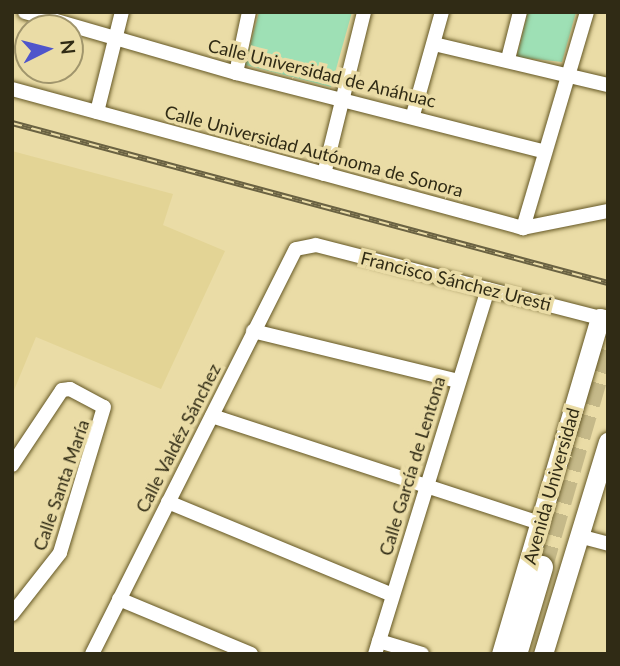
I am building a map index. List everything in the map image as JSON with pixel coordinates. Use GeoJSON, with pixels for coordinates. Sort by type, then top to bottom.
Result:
{"type":"FeatureCollection","features":[{"type":"Feature","properties":{"kind":"main road","name":"Avenida Universidad"},"geometry":{"type":"LineString","coordinates":[[515,654],[548,568],[529,654]]}},
{"type":"Feature","properties":{"kind":"street"},"geometry":{"type":"LineString","coordinates":[[97,112],[122,12]]}},
{"type":"Feature","properties":{"kind":"street"},"geometry":{"type":"LineString","coordinates":[[236,73],[249,12]]}},
{"type":"Feature","properties":{"kind":"street"},"geometry":{"type":"LineString","coordinates":[[324,174],[364,12]]}},
{"type":"Feature","properties":{"kind":"street"},"geometry":{"type":"LineString","coordinates":[[413,115],[442,12]]}},
{"type":"Feature","properties":{"kind":"street"},"geometry":{"type":"LineString","coordinates":[[508,59],[520,12]]}},
{"type":"Feature","properties":{"kind":"street"},"geometry":{"type":"LineString","coordinates":[[523,228],[543,151],[587,12]]}},
{"type":"Feature","properties":{"kind":"street","name":"Calle Universidad de Anáhuac"},"geometry":{"type":"LineString","coordinates":[[84,30],[236,73],[413,115],[543,151]]}},
{"type":"Feature","properties":{"kind":"street"},"geometry":{"type":"LineString","coordinates":[[434,44],[570,72],[608,85]]}},
{"type":"Feature","properties":{"kind":"street","name":"Calle Universidad Autónoma de Sonora"},"geometry":{"type":"LineString","coordinates":[[12,89],[523,228],[607,210]]}},
{"type":"Feature","properties":{"kind":"street","name":"Francisco Sánchez Uresti"},"geometry":{"type":"LineString","coordinates":[[303,244],[604,319]]}},
{"type":"Feature","properties":{"kind":"street","name":"Calle Valdéz Sánchez"},"geometry":{"type":"LineString","coordinates":[[92,654],[290,256],[303,244]]}},
{"type":"Feature","properties":{"kind":"street","name":"Calle García de Lentona"},"geometry":{"type":"LineString","coordinates":[[377,647],[488,289]]}},
{"type":"Feature","properties":{"kind":"street","name":"Avenida Universidad"},"geometry":{"type":"LineString","coordinates":[[501,654],[604,319]]}},
{"type":"Feature","properties":{"kind":"street"},"geometry":{"type":"LineString","coordinates":[[253,331],[458,381]]}},
{"type":"Feature","properties":{"kind":"street","name":"Calle Santa María"},"geometry":{"type":"LineString","coordinates":[[12,465],[62,390],[70,389],[104,407],[66,540],[43,581],[12,614]]}},
{"type":"Feature","properties":{"kind":"street"},"geometry":{"type":"LineString","coordinates":[[212,416],[425,488],[540,523]]}},
{"type":"Feature","properties":{"kind":"street"},"geometry":{"type":"LineString","coordinates":[[543,654],[608,442]]}},
{"type":"Feature","properties":{"kind":"street"},"geometry":{"type":"LineString","coordinates":[[168,502],[393,595]]}},
{"type":"Feature","properties":{"kind":"street"},"geometry":{"type":"LineString","coordinates":[[579,536],[608,544]]}},
{"type":"Feature","properties":{"kind":"street"},"geometry":{"type":"LineString","coordinates":[[119,599],[251,654]]}},
{"type":"Feature","properties":{"kind":"street"},"geometry":{"type":"LineString","coordinates":[[377,647],[422,654]]}},
{"type":"Feature","properties":{"kind":"shaded area"},"geometry":{"type":"Polygon","coordinates":[[[12,151],[173,194],[163,225],[225,251],[161,389],[36,337],[12,395],[12,151]]]}},
{"type":"Feature","properties":{"kind":"green space"},"geometry":{"type":"Polygon","coordinates":[[[259,12],[352,12],[331,87],[245,65],[259,12]]]}},
{"type":"Feature","properties":{"kind":"green space"},"geometry":{"type":"Polygon","coordinates":[[[528,12],[576,12],[562,62],[517,57],[528,12]]]}},
{"type":"Feature","properties":{"kind":"tunnel"},"geometry":{"type":"LineString","coordinates":[[541,567],[608,337]]}},
{"type":"Feature","properties":{"kind":"railway"},"geometry":{"type":"LineString","coordinates":[[12,123],[608,283]]}}]}
